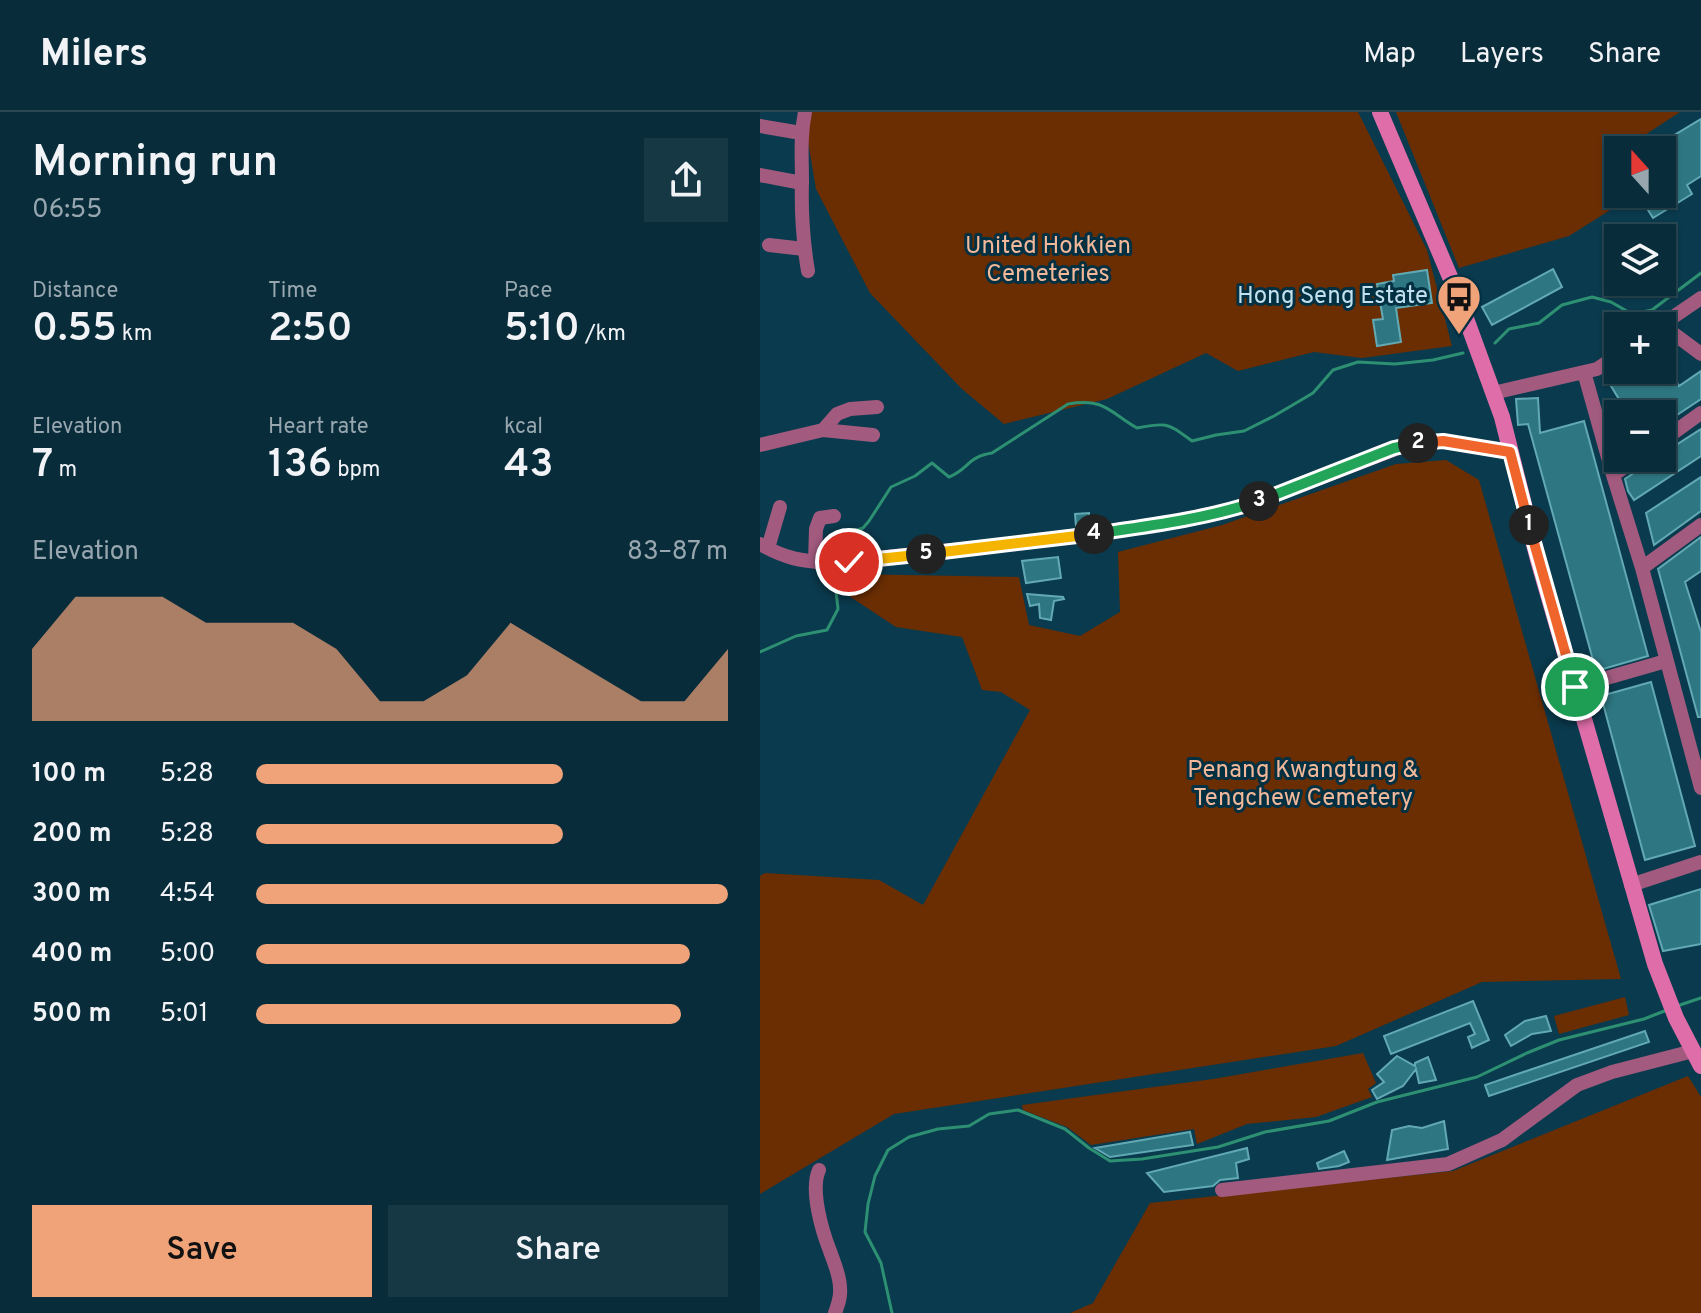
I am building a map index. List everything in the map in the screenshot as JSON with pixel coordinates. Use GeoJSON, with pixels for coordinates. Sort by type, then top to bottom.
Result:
{"type":"FeatureCollection","features":[{"type":"Feature","properties":{"kind":"main road"},"geometry":{"type":"LineString","coordinates":[[1380,112],[1456,291],[1493,393],[1538,560],[1581,685],[1631,885],[1655,964],[1676,1018],[1697,1058]]}},
{"type":"Feature","properties":{"kind":"street"},"geometry":{"type":"LineString","coordinates":[[805,112],[801,133],[800,201],[808,271]]}},
{"type":"Feature","properties":{"kind":"street"},"geometry":{"type":"LineString","coordinates":[[760,126],[801,133]]}},
{"type":"Feature","properties":{"kind":"street"},"geometry":{"type":"LineString","coordinates":[[760,175],[802,183]]}},
{"type":"Feature","properties":{"kind":"street"},"geometry":{"type":"LineString","coordinates":[[769,245],[804,249]]}},
{"type":"Feature","properties":{"kind":"street"},"geometry":{"type":"LineString","coordinates":[[1676,316],[1701,298]]}},
{"type":"Feature","properties":{"kind":"street"},"geometry":{"type":"LineString","coordinates":[[1676,336],[1701,354]]}},
{"type":"Feature","properties":{"kind":"street"},"geometry":{"type":"LineString","coordinates":[[1493,393],[1584,372],[1604,364]]}},
{"type":"Feature","properties":{"kind":"street"},"geometry":{"type":"LineString","coordinates":[[1584,372],[1642,568],[1701,788]]}},
{"type":"Feature","properties":{"kind":"street"},"geometry":{"type":"LineString","coordinates":[[823,430],[837,414],[850,409],[877,407]]}},
{"type":"Feature","properties":{"kind":"street"},"geometry":{"type":"LineString","coordinates":[[1676,431],[1701,413]]}},
{"type":"Feature","properties":{"kind":"street"},"geometry":{"type":"LineString","coordinates":[[760,445],[823,430],[873,435]]}},
{"type":"Feature","properties":{"kind":"street"},"geometry":{"type":"LineString","coordinates":[[780,507],[764,546],[796,560],[849,562],[1167,523],[1243,507],[1409,444],[1443,441],[1510,452]]}},
{"type":"Feature","properties":{"kind":"street"},"geometry":{"type":"LineString","coordinates":[[1613,475],[1617,472]]}},
{"type":"Feature","properties":{"kind":"street"},"geometry":{"type":"LineString","coordinates":[[823,562],[816,529],[820,518],[834,516]]}},
{"type":"Feature","properties":{"kind":"street"},"geometry":{"type":"LineString","coordinates":[[1642,568],[1701,525]]}},
{"type":"Feature","properties":{"kind":"street"},"geometry":{"type":"LineString","coordinates":[[1581,685],[1666,661]]}},
{"type":"Feature","properties":{"kind":"street"},"geometry":{"type":"LineString","coordinates":[[1631,885],[1701,862]]}},
{"type":"Feature","properties":{"kind":"street"},"geometry":{"type":"LineString","coordinates":[[1222,1190],[1448,1164],[1502,1140],[1577,1085],[1612,1072],[1697,1058]]}},
{"type":"Feature","properties":{"kind":"street"},"geometry":{"type":"LineString","coordinates":[[819,1170],[815,1185],[817,1201],[840,1284],[841,1293],[835,1313]]}},
{"type":"Feature","properties":{"kind":"green space","name":"United Hokkien Cemeteries"},"geometry":{"type":"Polygon","coordinates":[[[803,112],[1358,112],[1427,250],[1452,346],[1362,358],[1314,352],[1238,371],[1206,353],[1107,399],[1004,424],[962,389],[870,293],[816,189],[803,112]]]}},
{"type":"Feature","properties":{"kind":"green space"},"geometry":{"type":"Polygon","coordinates":[[[1396,112],[1680,112],[1643,136],[1604,136],[1604,208],[1613,208],[1569,236],[1459,268],[1396,112]]]}},
{"type":"Feature","properties":{"kind":"green space","name":"Penang Kwangtung & Tengchew Cemetery"},"geometry":{"type":"Polygon","coordinates":[[[1446,460],[1479,480],[1621,979],[1482,982],[1336,1046],[894,1114],[760,1194],[760,876],[765,873],[879,880],[923,905],[1030,710],[1001,692],[982,690],[962,637],[896,627],[846,594],[848,574],[1019,577],[1029,625],[1080,636],[1120,612],[1118,552],[1222,525],[1396,464],[1446,460]]]}},
{"type":"Feature","properties":{"kind":"green space"},"geometry":{"type":"Polygon","coordinates":[[[1625,997],[1629,1015],[1559,1034],[1554,1016],[1625,997]]]}},
{"type":"Feature","properties":{"kind":"green space"},"geometry":{"type":"Polygon","coordinates":[[[1363,1053],[1376,1083],[1368,1089],[1372,1097],[1316,1117],[1247,1124],[1197,1144],[1194,1129],[1091,1145],[1067,1127],[1023,1110],[1022,1105],[1213,1079],[1363,1053]]]}},
{"type":"Feature","properties":{"kind":"green space"},"geometry":{"type":"Polygon","coordinates":[[[1688,1076],[1701,1097],[1701,1313],[1070,1313],[1093,1303],[1150,1203],[1453,1171],[1688,1076]]]}},
{"type":"Feature","properties":{"kind":"building"},"geometry":{"type":"Polygon","coordinates":[[[1701,119],[1701,176],[1687,185],[1692,194],[1676,204],[1676,136],[1673,136],[1701,119]]]}},
{"type":"Feature","properties":{"kind":"building"},"geometry":{"type":"Polygon","coordinates":[[[1647,208],[1669,208],[1653,218],[1647,208]]]}},
{"type":"Feature","properties":{"kind":"building"},"geometry":{"type":"Polygon","coordinates":[[[1553,269],[1562,287],[1492,325],[1482,307],[1553,269]]]}},
{"type":"Feature","properties":{"kind":"building"},"geometry":{"type":"Polygon","coordinates":[[[1427,270],[1432,303],[1396,308],[1401,342],[1377,346],[1373,320],[1383,319],[1377,284],[1394,281],[1393,275],[1427,270]]]}},
{"type":"Feature","properties":{"kind":"building"},"geometry":{"type":"Polygon","coordinates":[[[1701,371],[1701,399],[1676,416],[1676,400],[1620,400],[1611,386],[1676,384],[1676,381],[1679,386],[1701,371]]]}},
{"type":"Feature","properties":{"kind":"building"},"geometry":{"type":"Polygon","coordinates":[[[1538,398],[1540,433],[1584,421],[1648,656],[1596,671],[1528,424],[1518,425],[1516,399],[1538,398]]]}},
{"type":"Feature","properties":{"kind":"building"},"geometry":{"type":"Polygon","coordinates":[[[1701,429],[1701,456],[1634,500],[1625,479],[1635,472],[1676,472],[1676,445],[1701,429]]]}},
{"type":"Feature","properties":{"kind":"building"},"geometry":{"type":"Polygon","coordinates":[[[1701,477],[1701,511],[1654,545],[1646,513],[1701,477]]]}},
{"type":"Feature","properties":{"kind":"building"},"geometry":{"type":"Polygon","coordinates":[[[1089,513],[1089,524],[1076,526],[1075,514],[1089,513]]]}},
{"type":"Feature","properties":{"kind":"building"},"geometry":{"type":"Polygon","coordinates":[[[1701,537],[1701,571],[1685,582],[1701,632],[1701,717],[1698,717],[1658,569],[1701,537]]]}},
{"type":"Feature","properties":{"kind":"building"},"geometry":{"type":"Polygon","coordinates":[[[1058,557],[1061,578],[1026,583],[1022,561],[1058,557]]]}},
{"type":"Feature","properties":{"kind":"building"},"geometry":{"type":"Polygon","coordinates":[[[1027,594],[1064,599],[1054,601],[1051,620],[1040,618],[1039,604],[1030,606],[1027,594]]]}},
{"type":"Feature","properties":{"kind":"building"},"geometry":{"type":"Polygon","coordinates":[[[1651,682],[1695,846],[1645,860],[1601,696],[1651,682]]]}},
{"type":"Feature","properties":{"kind":"building"},"geometry":{"type":"Polygon","coordinates":[[[1701,889],[1701,944],[1663,951],[1649,905],[1701,889]]]}},
{"type":"Feature","properties":{"kind":"building"},"geometry":{"type":"Polygon","coordinates":[[[1473,1001],[1489,1040],[1472,1048],[1468,1037],[1475,1034],[1470,1023],[1391,1054],[1384,1036],[1473,1001]]]}},
{"type":"Feature","properties":{"kind":"building"},"geometry":{"type":"Polygon","coordinates":[[[1546,1016],[1551,1031],[1532,1034],[1511,1046],[1505,1035],[1525,1021],[1546,1016]]]}},
{"type":"Feature","properties":{"kind":"building"},"geometry":{"type":"Polygon","coordinates":[[[1645,1031],[1649,1042],[1489,1096],[1485,1085],[1645,1031]]]}},
{"type":"Feature","properties":{"kind":"building"},"geometry":{"type":"Polygon","coordinates":[[[1397,1056],[1415,1066],[1415,1063],[1428,1057],[1436,1080],[1419,1083],[1416,1069],[1403,1086],[1377,1099],[1372,1090],[1384,1082],[1377,1074],[1397,1056]]]}},
{"type":"Feature","properties":{"kind":"building"},"geometry":{"type":"Polygon","coordinates":[[[1444,1121],[1448,1149],[1387,1160],[1392,1130],[1409,1126],[1422,1128],[1444,1121]]]}},
{"type":"Feature","properties":{"kind":"building"},"geometry":{"type":"Polygon","coordinates":[[[1190,1132],[1193,1145],[1110,1157],[1095,1148],[1190,1132]]]}},
{"type":"Feature","properties":{"kind":"building"},"geometry":{"type":"Polygon","coordinates":[[[1247,1148],[1249,1159],[1236,1163],[1238,1178],[1220,1180],[1213,1186],[1164,1192],[1147,1173],[1247,1148]]]}},
{"type":"Feature","properties":{"kind":"building"},"geometry":{"type":"Polygon","coordinates":[[[1344,1151],[1349,1162],[1319,1169],[1317,1163],[1344,1151]]]}},
{"type":"Feature","properties":{"kind":"waterway"},"geometry":{"type":"LineString","coordinates":[[1495,343],[1509,329],[1539,323],[1562,305],[1592,297],[1611,302],[1632,314],[1652,310],[1701,273]]}},
{"type":"Feature","properties":{"kind":"waterway"},"geometry":{"type":"LineString","coordinates":[[839,556],[851,532],[863,528],[891,487],[915,476],[932,463],[949,477],[1068,404],[1098,404],[1137,428],[1167,426],[1192,441],[1244,431],[1274,416],[1313,393],[1333,370],[1358,362],[1395,364],[1463,353]]}},
{"type":"Feature","properties":{"kind":"waterway"},"geometry":{"type":"LineString","coordinates":[[760,652],[796,636],[827,630],[838,609],[836,591],[841,567]]}},
{"type":"Feature","properties":{"kind":"waterway"},"geometry":{"type":"LineString","coordinates":[[1677,1006],[1701,998]]}},
{"type":"Feature","properties":{"kind":"waterway"},"geometry":{"type":"LineString","coordinates":[[892,1313],[881,1263],[865,1232],[875,1176],[888,1150],[909,1137],[938,1129],[969,1126],[989,1114],[1018,1110],[1065,1129],[1110,1161],[1218,1147],[1265,1132],[1329,1121],[1377,1102],[1477,1077],[1559,1040],[1644,1019],[1667,1010]]}},
{"type":"Feature","properties":{"kind":"place","name":"Hong Seng Estate"},"geometry":{"type":"Point","coordinates":[1459,336]}},
{"type":"Feature","properties":{"kind":"route"},"geometry":{"type":"LineString","coordinates":[[849,562],[1167,523],[1243,507],[1394,448],[1425,442],[1458,443],[1510,452],[1575,687]]}}]}
